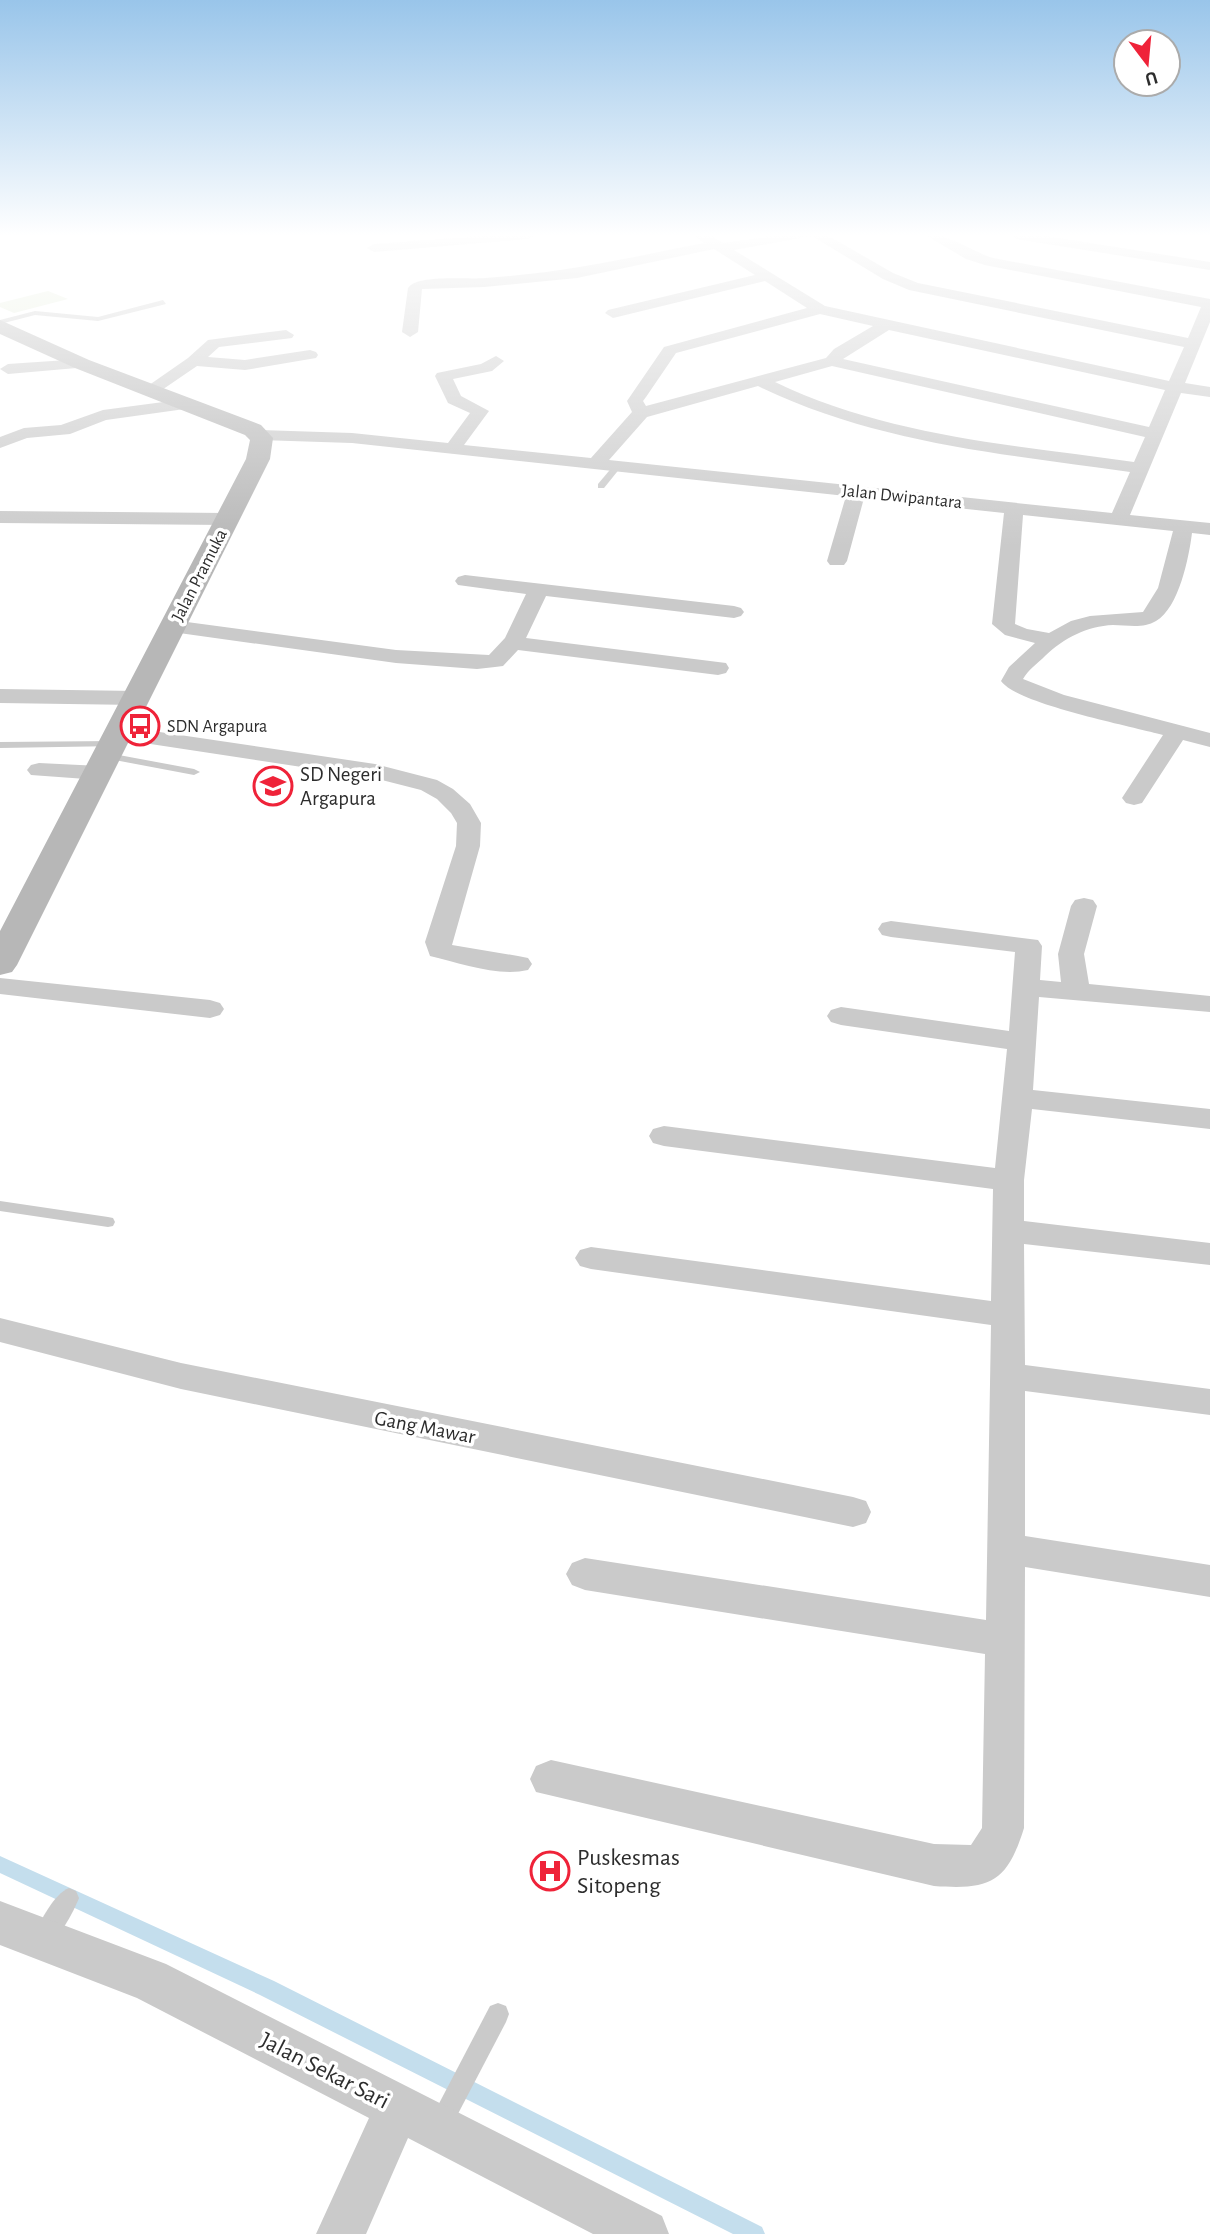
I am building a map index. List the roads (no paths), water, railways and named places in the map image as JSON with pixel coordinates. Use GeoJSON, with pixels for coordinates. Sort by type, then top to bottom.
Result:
{"type":"FeatureCollection","features":[{"type":"Feature","properties":{"kind":"street"},"geometry":{"type":"LineString","coordinates":[[31,339],[82,364],[260,435]]}},
{"type":"Feature","properties":{"kind":"street"},"geometry":{"type":"LineString","coordinates":[[205,339],[214,343],[248,339]]}},
{"type":"Feature","properties":{"kind":"street"},"geometry":{"type":"LineString","coordinates":[[641,412],[635,401],[664,354],[711,339]]}},
{"type":"Feature","properties":{"kind":"street"},"geometry":{"type":"LineString","coordinates":[[832,339],[836,356]]}},
{"type":"Feature","properties":{"kind":"street"},"geometry":{"type":"LineString","coordinates":[[594,465],[641,412],[762,382],[836,356],[864,339]]}},
{"type":"Feature","properties":{"kind":"street"},"geometry":{"type":"LineString","coordinates":[[953,339],[1210,392]]}},
{"type":"Feature","properties":{"kind":"street"},"geometry":{"type":"LineString","coordinates":[[1171,339],[1194,344]]}},
{"type":"Feature","properties":{"kind":"street"},"geometry":{"type":"LineString","coordinates":[[1120,517],[1196,339]]}},
{"type":"Feature","properties":{"kind":"street"},"geometry":{"type":"LineString","coordinates":[[150,390],[194,361],[214,343]]}},
{"type":"Feature","properties":{"kind":"street"},"geometry":{"type":"LineString","coordinates":[[194,361],[245,365],[310,355]]}},
{"type":"Feature","properties":{"kind":"street"},"geometry":{"type":"LineString","coordinates":[[836,356],[1156,434]]}},
{"type":"Feature","properties":{"kind":"street"},"geometry":{"type":"LineString","coordinates":[[453,448],[480,411],[454,399],[443,376],[486,368],[496,361]]}},
{"type":"Feature","properties":{"kind":"street"},"geometry":{"type":"LineString","coordinates":[[8,369],[82,364]]}},
{"type":"Feature","properties":{"kind":"street"},"geometry":{"type":"LineString","coordinates":[[762,382],[803,404],[859,421],[965,442],[1140,468]]}},
{"type":"Feature","properties":{"kind":"street"},"geometry":{"type":"LineString","coordinates":[[0,443],[24,433],[64,430],[103,415],[186,404]]}},
{"type":"Feature","properties":{"kind":"street","name":"Jalan Dwipantara"},"geometry":{"type":"LineString","coordinates":[[260,435],[324,436],[453,448],[1210,528]]}},
{"type":"Feature","properties":{"kind":"street","name":"Jalan Pramuka"},"geometry":{"type":"LineString","coordinates":[[0,965],[8,934],[110,751],[258,459],[262,440],[260,435]]}},
{"type":"Feature","properties":{"kind":"street"},"geometry":{"type":"LineString","coordinates":[[837,561],[857,490]]}},
{"type":"Feature","properties":{"kind":"street"},"geometry":{"type":"LineString","coordinates":[[1014,508],[1002,624],[1021,634],[1049,639]]}},
{"type":"Feature","properties":{"kind":"street"},"geometry":{"type":"LineString","coordinates":[[0,517],[227,519]]}},
{"type":"Feature","properties":{"kind":"street"},"geometry":{"type":"LineString","coordinates":[[1183,526],[1183,541],[1170,585],[1152,615],[1143,619],[1097,620],[1049,639],[1012,677],[1012,681],[1019,687],[1210,740]]}},
{"type":"Feature","properties":{"kind":"street"},"geometry":{"type":"LineString","coordinates":[[465,581],[734,612]]}},
{"type":"Feature","properties":{"kind":"street"},"geometry":{"type":"LineString","coordinates":[[172,626],[442,661],[488,664],[508,650],[539,589]]}},
{"type":"Feature","properties":{"kind":"street"},"geometry":{"type":"LineString","coordinates":[[511,643],[718,668]]}},
{"type":"Feature","properties":{"kind":"street"},"geometry":{"type":"LineString","coordinates":[[0,696],[136,698]]}},
{"type":"Feature","properties":{"kind":"street"},"geometry":{"type":"LineString","coordinates":[[1134,799],[1176,732]]}},
{"type":"Feature","properties":{"kind":"street"},"geometry":{"type":"LineString","coordinates":[[39,770],[110,751],[375,771],[429,785],[445,794],[461,809],[469,823],[468,846],[438,942],[439,950],[477,959],[518,964]]}},
{"type":"Feature","properties":{"kind":"street"},"geometry":{"type":"LineString","coordinates":[[1076,990],[1071,954],[1084,906]]}},
{"type":"Feature","properties":{"kind":"street"},"geometry":{"type":"LineString","coordinates":[[891,929],[1029,946],[1071,954]]}},
{"type":"Feature","properties":{"kind":"street"},"geometry":{"type":"LineString","coordinates":[[551,1779],[934,1865],[959,1867],[982,1864],[996,1849],[1003,1828],[1009,1180],[1029,946]]}},
{"type":"Feature","properties":{"kind":"street"},"geometry":{"type":"LineString","coordinates":[[0,986],[210,1009]]}},
{"type":"Feature","properties":{"kind":"street"},"geometry":{"type":"LineString","coordinates":[[1026,988],[1076,990],[1210,1004]]}},
{"type":"Feature","properties":{"kind":"street"},"geometry":{"type":"LineString","coordinates":[[841,1016],[1021,1042]]}},
{"type":"Feature","properties":{"kind":"street"},"geometry":{"type":"LineString","coordinates":[[1018,1098],[1210,1119]]}},
{"type":"Feature","properties":{"kind":"street"},"geometry":{"type":"LineString","coordinates":[[664,1136],[1009,1180]]}},
{"type":"Feature","properties":{"kind":"street"},"geometry":{"type":"LineString","coordinates":[[1010,1231],[1210,1254]]}},
{"type":"Feature","properties":{"kind":"street"},"geometry":{"type":"LineString","coordinates":[[591,1258],[1006,1315]]}},
{"type":"Feature","properties":{"kind":"street","name":"Gang Mawar"},"geometry":{"type":"LineString","coordinates":[[0,1330],[181,1377],[853,1512]]}},
{"type":"Feature","properties":{"kind":"street"},"geometry":{"type":"LineString","coordinates":[[1007,1376],[1210,1402]]}},
{"type":"Feature","properties":{"kind":"street"},"geometry":{"type":"LineString","coordinates":[[1006,1549],[1210,1581]]}},
{"type":"Feature","properties":{"kind":"street"},"geometry":{"type":"LineString","coordinates":[[585,1574],[1006,1640]]}},
{"type":"Feature","properties":{"kind":"street","name":"Jalan Sekar Sari"},"geometry":{"type":"LineString","coordinates":[[0,1923],[150,1980],[430,2112],[644,2234]]}},
{"type":"Feature","properties":{"kind":"street"},"geometry":{"type":"LineString","coordinates":[[341,2234],[430,2112]]}},
{"type":"Feature","properties":{"kind":"lane"},"geometry":{"type":"LineString","coordinates":[[601,486],[617,467]]}},
{"type":"Feature","properties":{"kind":"lane"},"geometry":{"type":"LineString","coordinates":[[0,745],[110,751],[194,772]]}},
{"type":"Feature","properties":{"kind":"lane"},"geometry":{"type":"LineString","coordinates":[[0,1206],[108,1222]]}},
{"type":"Feature","properties":{"kind":"lane"},"geometry":{"type":"LineString","coordinates":[[43,1938],[69,1898]]}},
{"type":"Feature","properties":{"kind":"lane"},"geometry":{"type":"LineString","coordinates":[[430,2112],[474,2059],[498,2014]]}},
{"type":"Feature","properties":{"kind":"waterway"},"geometry":{"type":"LineString","coordinates":[[0,1864],[267,1988],[755,2234]]}},
{"type":"Feature","properties":{"kind":"place","name":"SDN Argapura"},"geometry":{"type":"Point","coordinates":[140,726]}},
{"type":"Feature","properties":{"kind":"place","name":"SD Negeri Argapura"},"geometry":{"type":"Point","coordinates":[273,786]}},
{"type":"Feature","properties":{"kind":"place","name":"Puskesmas Sitopeng"},"geometry":{"type":"Point","coordinates":[550,1871]}}]}
